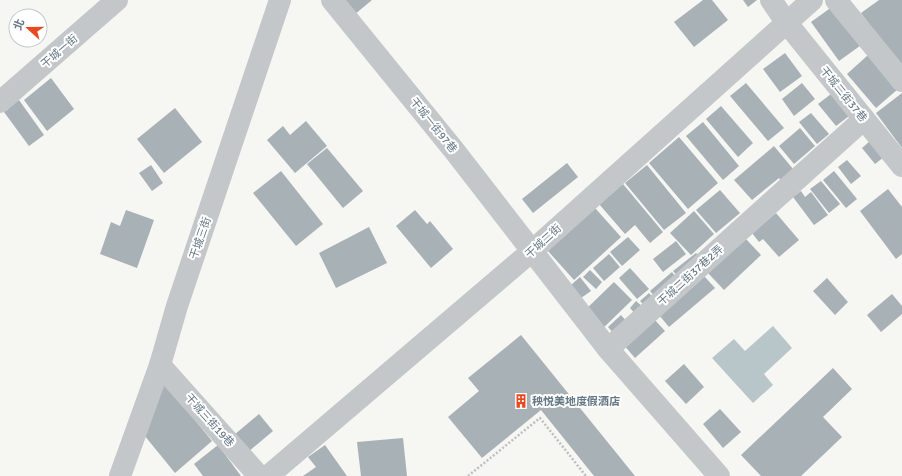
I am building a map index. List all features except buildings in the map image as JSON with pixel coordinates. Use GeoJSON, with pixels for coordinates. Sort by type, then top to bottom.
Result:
{"type":"FeatureCollection","features":[{"type":"Feature","properties":{"kind":"street","name":"干城一街"},"geometry":{"type":"LineString","coordinates":[[0,102],[117,0]]}},
{"type":"Feature","properties":{"kind":"street","name":"干城三街"},"geometry":{"type":"LineString","coordinates":[[120,476],[160,365],[177,306],[280,0]]}},
{"type":"Feature","properties":{"kind":"street","name":"干城一街97巷"},"geometry":{"type":"LineString","coordinates":[[332,0],[453,148],[532,251]]}},
{"type":"Feature","properties":{"kind":"street"},"geometry":{"type":"LineString","coordinates":[[771,0],[786,22]]}},
{"type":"Feature","properties":{"kind":"street","name":"干城二街"},"geometry":{"type":"LineString","coordinates":[[268,476],[532,251],[812,0]]}},
{"type":"Feature","properties":{"kind":"street"},"geometry":{"type":"LineString","coordinates":[[836,0],[902,81]]}},
{"type":"Feature","properties":{"kind":"street","name":"干城二街37巷"},"geometry":{"type":"LineString","coordinates":[[786,22],[902,166]]}},
{"type":"Feature","properties":{"kind":"street","name":"干城二街37巷2弄"},"geometry":{"type":"LineString","coordinates":[[608,349],[864,119]]}},
{"type":"Feature","properties":{"kind":"street"},"geometry":{"type":"LineString","coordinates":[[532,251],[608,349],[719,476]]}},
{"type":"Feature","properties":{"kind":"street","name":"干城三街19巷"},"geometry":{"type":"LineString","coordinates":[[160,365],[259,476]]}},
{"type":"Feature","properties":{"kind":"path"},"geometry":{"type":"LineString","coordinates":[[468,476],[540,418],[586,476]]}},
{"type":"Feature","properties":{"kind":"shaded area"},"geometry":{"type":"Polygon","coordinates":[[[773,326],[792,348],[764,374],[773,385],[753,403],[712,358],[734,339],[745,351],[773,326]]]}},
{"type":"Feature","properties":{"kind":"place","name":"秧悦美地度假酒店"},"geometry":{"type":"Point","coordinates":[521,401]}}]}
